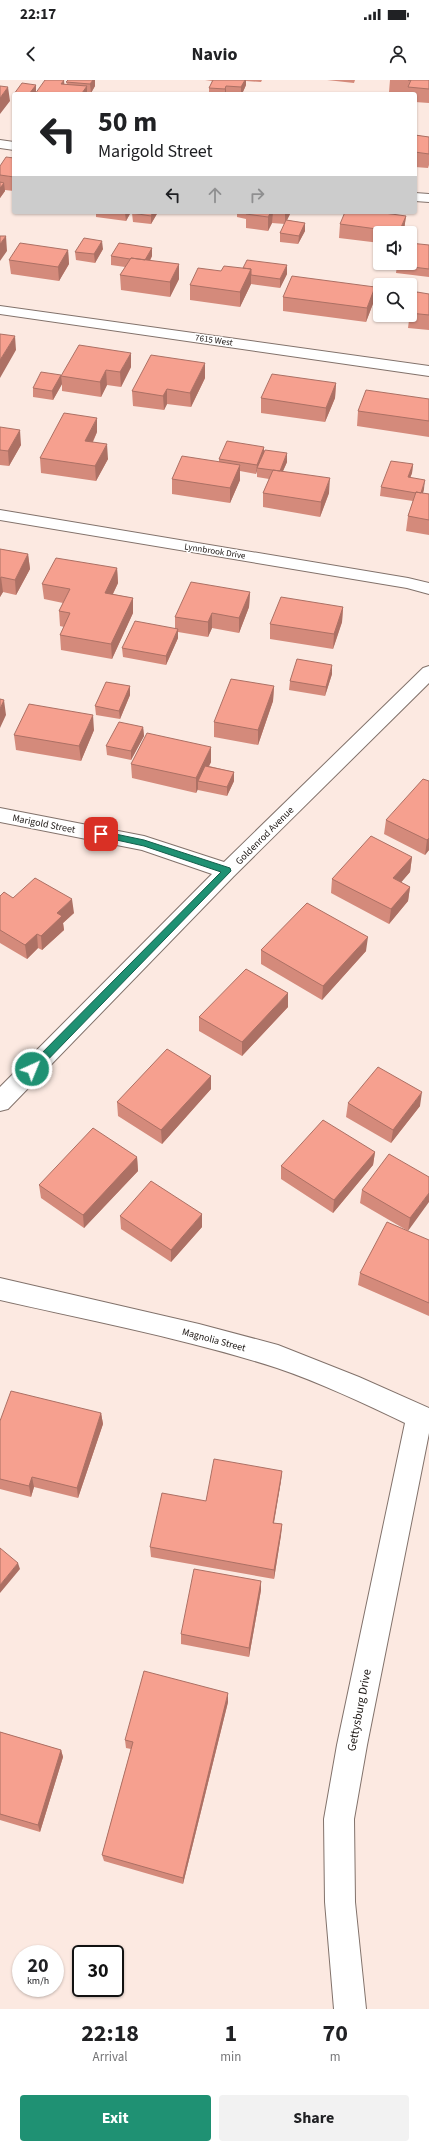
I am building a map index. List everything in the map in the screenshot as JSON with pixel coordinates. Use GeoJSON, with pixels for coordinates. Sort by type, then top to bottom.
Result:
{"type":"FeatureCollection","features":[{"type":"Feature","properties":{"kind":"street"},"geometry":{"type":"LineString","coordinates":[[0,144],[12,146]]}},
{"type":"Feature","properties":{"kind":"street"},"geometry":{"type":"LineString","coordinates":[[417,196],[429,198]]}},
{"type":"Feature","properties":{"kind":"street","name":"7615 West"},"geometry":{"type":"LineString","coordinates":[[0,310],[429,371]]}},
{"type":"Feature","properties":{"kind":"street","name":"Lynnbrook Drive"},"geometry":{"type":"LineString","coordinates":[[0,515],[408,583],[429,589]]}},
{"type":"Feature","properties":{"kind":"street","name":"Goldenrod Avenue"},"geometry":{"type":"LineString","coordinates":[[0,1102],[227,871],[429,672]]}},
{"type":"Feature","properties":{"kind":"street","name":"Marigold Street"},"geometry":{"type":"LineString","coordinates":[[0,815],[144,843],[227,871]]}},
{"type":"Feature","properties":{"kind":"street","name":"Magnolia Street"},"geometry":{"type":"LineString","coordinates":[[0,1289],[199,1335],[278,1357],[350,1384],[424,1418]]}},
{"type":"Feature","properties":{"kind":"street","name":"Gettysburg Drive"},"geometry":{"type":"LineString","coordinates":[[350,2009],[340,1902],[339,1819],[352,1745],[424,1418]]}},
{"type":"Feature","properties":{"kind":"building"},"geometry":{"type":"Polygon","coordinates":[[[45,80],[64,80],[61,84],[87,86],[83,92],[36,92],[45,80]]]}},
{"type":"Feature","properties":{"kind":"building"},"geometry":{"type":"Polygon","coordinates":[[[68,80],[93,80],[90,84],[66,82],[68,80]]]}},
{"type":"Feature","properties":{"kind":"building"},"geometry":{"type":"Polygon","coordinates":[[[213,80],[245,80],[241,87],[226,86],[225,89],[209,88],[213,80]]]}},
{"type":"Feature","properties":{"kind":"building"},"geometry":{"type":"Polygon","coordinates":[[[411,80],[429,80],[429,89],[408,87],[411,80]]]}},
{"type":"Feature","properties":{"kind":"building"},"geometry":{"type":"Polygon","coordinates":[[[22,83],[36,85],[31,92],[15,92],[22,83]]]}},
{"type":"Feature","properties":{"kind":"building"},"geometry":{"type":"Polygon","coordinates":[[[0,86],[8,87],[0,98],[0,86]]]}},
{"type":"Feature","properties":{"kind":"building"},"geometry":{"type":"Polygon","coordinates":[[[417,135],[429,137],[429,154],[417,152],[417,135]]]}},
{"type":"Feature","properties":{"kind":"building"},"geometry":{"type":"Polygon","coordinates":[[[6,157],[12,158],[12,177],[0,175],[0,166],[6,157]]]}},
{"type":"Feature","properties":{"kind":"building"},"geometry":{"type":"Polygon","coordinates":[[[0,182],[4,183],[0,188],[0,182]]]}},
{"type":"Feature","properties":{"kind":"building"},"geometry":{"type":"Polygon","coordinates":[[[138,214],[152,214],[151,216],[138,214]]]}},
{"type":"Feature","properties":{"kind":"building"},"geometry":{"type":"Polygon","coordinates":[[[246,214],[270,214],[268,217],[246,214]]]}},
{"type":"Feature","properties":{"kind":"building"},"geometry":{"type":"Polygon","coordinates":[[[344,214],[392,214],[406,216],[402,226],[373,226],[373,228],[340,224],[344,214]]]}},
{"type":"Feature","properties":{"kind":"building"},"geometry":{"type":"Polygon","coordinates":[[[286,220],[305,223],[299,236],[280,233],[286,220]]]}},
{"type":"Feature","properties":{"kind":"building"},"geometry":{"type":"Polygon","coordinates":[[[0,236],[6,236],[0,244],[0,236]]]}},
{"type":"Feature","properties":{"kind":"building"},"geometry":{"type":"Polygon","coordinates":[[[84,238],[102,241],[94,254],[75,252],[84,238]]]}},
{"type":"Feature","properties":{"kind":"building"},"geometry":{"type":"Polygon","coordinates":[[[20,243],[68,250],[58,267],[9,260],[20,243]]]}},
{"type":"Feature","properties":{"kind":"building"},"geometry":{"type":"Polygon","coordinates":[[[119,243],[152,248],[145,260],[111,256],[119,243]]]}},
{"type":"Feature","properties":{"kind":"building"},"geometry":{"type":"Polygon","coordinates":[[[417,244],[429,245],[429,269],[417,268],[417,244]]]}},
{"type":"Feature","properties":{"kind":"building"},"geometry":{"type":"Polygon","coordinates":[[[131,258],[179,264],[170,282],[120,275],[131,258]]]}},
{"type":"Feature","properties":{"kind":"building"},"geometry":{"type":"Polygon","coordinates":[[[247,260],[287,265],[280,279],[251,275],[251,269],[243,268],[247,260]]]}},
{"type":"Feature","properties":{"kind":"building"},"geometry":{"type":"Polygon","coordinates":[[[224,266],[251,269],[240,292],[190,285],[198,268],[221,271],[224,266]]]}},
{"type":"Feature","properties":{"kind":"building"},"geometry":{"type":"Polygon","coordinates":[[[292,276],[373,287],[373,292],[367,308],[283,297],[292,276]]]}},
{"type":"Feature","properties":{"kind":"building"},"geometry":{"type":"Polygon","coordinates":[[[417,292],[429,294],[429,315],[417,314],[417,292]]]}},
{"type":"Feature","properties":{"kind":"building"},"geometry":{"type":"Polygon","coordinates":[[[0,334],[15,336],[0,360],[0,334]]]}},
{"type":"Feature","properties":{"kind":"building"},"geometry":{"type":"Polygon","coordinates":[[[79,345],[131,353],[120,372],[106,370],[100,382],[61,376],[79,345]]]}},
{"type":"Feature","properties":{"kind":"building"},"geometry":{"type":"Polygon","coordinates":[[[151,355],[205,363],[190,393],[167,389],[163,396],[132,391],[151,355]]]}},
{"type":"Feature","properties":{"kind":"building"},"geometry":{"type":"Polygon","coordinates":[[[41,372],[61,375],[52,391],[33,388],[41,372]]]}},
{"type":"Feature","properties":{"kind":"building"},"geometry":{"type":"Polygon","coordinates":[[[272,374],[336,383],[326,408],[261,398],[272,374]]]}},
{"type":"Feature","properties":{"kind":"building"},"geometry":{"type":"Polygon","coordinates":[[[366,390],[429,399],[429,421],[358,411],[366,390]]]}},
{"type":"Feature","properties":{"kind":"building"},"geometry":{"type":"Polygon","coordinates":[[[64,413],[97,418],[85,441],[107,444],[95,466],[40,458],[64,413]]]}},
{"type":"Feature","properties":{"kind":"building"},"geometry":{"type":"Polygon","coordinates":[[[0,427],[20,430],[8,451],[0,450],[0,427]]]}},
{"type":"Feature","properties":{"kind":"building"},"geometry":{"type":"Polygon","coordinates":[[[227,441],[264,447],[257,465],[219,459],[227,441]]]}},
{"type":"Feature","properties":{"kind":"building"},"geometry":{"type":"Polygon","coordinates":[[[265,450],[287,453],[280,471],[257,468],[265,450]]]}},
{"type":"Feature","properties":{"kind":"building"},"geometry":{"type":"Polygon","coordinates":[[[182,456],[240,465],[230,488],[172,479],[182,456]]]}},
{"type":"Feature","properties":{"kind":"building"},"geometry":{"type":"Polygon","coordinates":[[[391,461],[413,464],[408,477],[425,480],[421,493],[381,487],[391,461]]]}},
{"type":"Feature","properties":{"kind":"building"},"geometry":{"type":"Polygon","coordinates":[[[273,470],[330,478],[321,502],[263,493],[273,470]]]}},
{"type":"Feature","properties":{"kind":"building"},"geometry":{"type":"Polygon","coordinates":[[[416,492],[429,494],[429,520],[408,516],[416,492]]]}},
{"type":"Feature","properties":{"kind":"building"},"geometry":{"type":"Polygon","coordinates":[[[0,549],[28,554],[15,580],[1,577],[0,579],[0,549]]]}},
{"type":"Feature","properties":{"kind":"building"},"geometry":{"type":"Polygon","coordinates":[[[56,558],[117,568],[105,593],[133,598],[111,644],[60,635],[70,613],[59,611],[70,589],[42,584],[56,558]]]}},
{"type":"Feature","properties":{"kind":"building"},"geometry":{"type":"Polygon","coordinates":[[[191,582],[250,592],[239,618],[212,613],[208,622],[175,617],[191,582]]]}},
{"type":"Feature","properties":{"kind":"building"},"geometry":{"type":"Polygon","coordinates":[[[281,597],[343,607],[334,634],[270,624],[281,597]]]}},
{"type":"Feature","properties":{"kind":"building"},"geometry":{"type":"Polygon","coordinates":[[[135,621],[178,629],[166,656],[122,648],[135,621]]]}},
{"type":"Feature","properties":{"kind":"building"},"geometry":{"type":"Polygon","coordinates":[[[297,659],[332,665],[326,687],[290,681],[297,659]]]}},
{"type":"Feature","properties":{"kind":"building"},"geometry":{"type":"Polygon","coordinates":[[[231,679],[274,686],[258,730],[214,722],[231,679]]]}},
{"type":"Feature","properties":{"kind":"building"},"geometry":{"type":"Polygon","coordinates":[[[106,682],[130,686],[119,711],[95,706],[106,682]]]}},
{"type":"Feature","properties":{"kind":"building"},"geometry":{"type":"Polygon","coordinates":[[[0,699],[4,700],[0,709],[0,699]]]}},
{"type":"Feature","properties":{"kind":"building"},"geometry":{"type":"Polygon","coordinates":[[[29,704],[93,715],[79,746],[14,735],[29,704]]]}},
{"type":"Feature","properties":{"kind":"building"},"geometry":{"type":"Polygon","coordinates":[[[119,722],[143,727],[131,751],[106,746],[119,722]]]}},
{"type":"Feature","properties":{"kind":"building"},"geometry":{"type":"Polygon","coordinates":[[[147,733],[211,747],[196,778],[131,764],[147,733]]]}},
{"type":"Feature","properties":{"kind":"building"},"geometry":{"type":"Polygon","coordinates":[[[205,766],[234,772],[227,787],[198,781],[205,766]]]}},
{"type":"Feature","properties":{"kind":"building"},"geometry":{"type":"Polygon","coordinates":[[[423,779],[429,781],[429,838],[427,840],[386,820],[423,779]]]}},
{"type":"Feature","properties":{"kind":"building"},"geometry":{"type":"Polygon","coordinates":[[[371,836],[412,857],[393,878],[410,887],[391,909],[332,879],[371,836]]]}},
{"type":"Feature","properties":{"kind":"building"},"geometry":{"type":"Polygon","coordinates":[[[35,878],[72,899],[57,913],[62,916],[41,936],[37,934],[25,945],[0,930],[0,896],[4,892],[13,898],[35,878]]]}},
{"type":"Feature","properties":{"kind":"building"},"geometry":{"type":"Polygon","coordinates":[[[307,903],[368,937],[323,986],[261,950],[307,903]]]}},
{"type":"Feature","properties":{"kind":"building"},"geometry":{"type":"Polygon","coordinates":[[[246,969],[288,993],[242,1042],[199,1017],[246,969]]]}},
{"type":"Feature","properties":{"kind":"building"},"geometry":{"type":"Polygon","coordinates":[[[167,1049],[211,1076],[161,1130],[117,1102],[167,1049]]]}},
{"type":"Feature","properties":{"kind":"building"},"geometry":{"type":"Polygon","coordinates":[[[378,1067],[422,1092],[393,1130],[348,1103],[378,1067]]]}},
{"type":"Feature","properties":{"kind":"building"},"geometry":{"type":"Polygon","coordinates":[[[323,1120],[375,1152],[334,1200],[281,1166],[323,1120]]]}},
{"type":"Feature","properties":{"kind":"building"},"geometry":{"type":"Polygon","coordinates":[[[93,1128],[137,1157],[83,1215],[39,1185],[93,1128]]]}},
{"type":"Feature","properties":{"kind":"building"},"geometry":{"type":"Polygon","coordinates":[[[389,1154],[429,1177],[429,1193],[410,1218],[362,1190],[389,1154]]]}},
{"type":"Feature","properties":{"kind":"building"},"geometry":{"type":"Polygon","coordinates":[[[151,1181],[202,1214],[171,1250],[120,1216],[151,1181]]]}},
{"type":"Feature","properties":{"kind":"building"},"geometry":{"type":"Polygon","coordinates":[[[387,1222],[429,1240],[429,1303],[360,1273],[387,1222]]]}},
{"type":"Feature","properties":{"kind":"building"},"geometry":{"type":"Polygon","coordinates":[[[11,1391],[101,1413],[77,1488],[32,1477],[29,1486],[0,1479],[0,1421],[11,1391]]]}},
{"type":"Feature","properties":{"kind":"building"},"geometry":{"type":"Polygon","coordinates":[[[214,1459],[282,1471],[273,1523],[282,1524],[274,1570],[150,1547],[162,1493],[206,1501],[214,1459]]]}},
{"type":"Feature","properties":{"kind":"building"},"geometry":{"type":"Polygon","coordinates":[[[0,1548],[18,1563],[0,1585],[0,1548]]]}},
{"type":"Feature","properties":{"kind":"building"},"geometry":{"type":"Polygon","coordinates":[[[194,1569],[261,1581],[249,1648],[181,1634],[194,1569]]]}},
{"type":"Feature","properties":{"kind":"building"},"geometry":{"type":"Polygon","coordinates":[[[144,1671],[228,1693],[183,1878],[102,1855],[133,1742],[125,1740],[144,1671]]]}},
{"type":"Feature","properties":{"kind":"building"},"geometry":{"type":"Polygon","coordinates":[[[0,1732],[61,1750],[38,1825],[0,1814],[0,1732]]]}},
{"type":"Feature","properties":{"kind":"route"},"geometry":{"type":"LineString","coordinates":[[32,1069],[227,871],[144,843],[101,834]]}}]}
